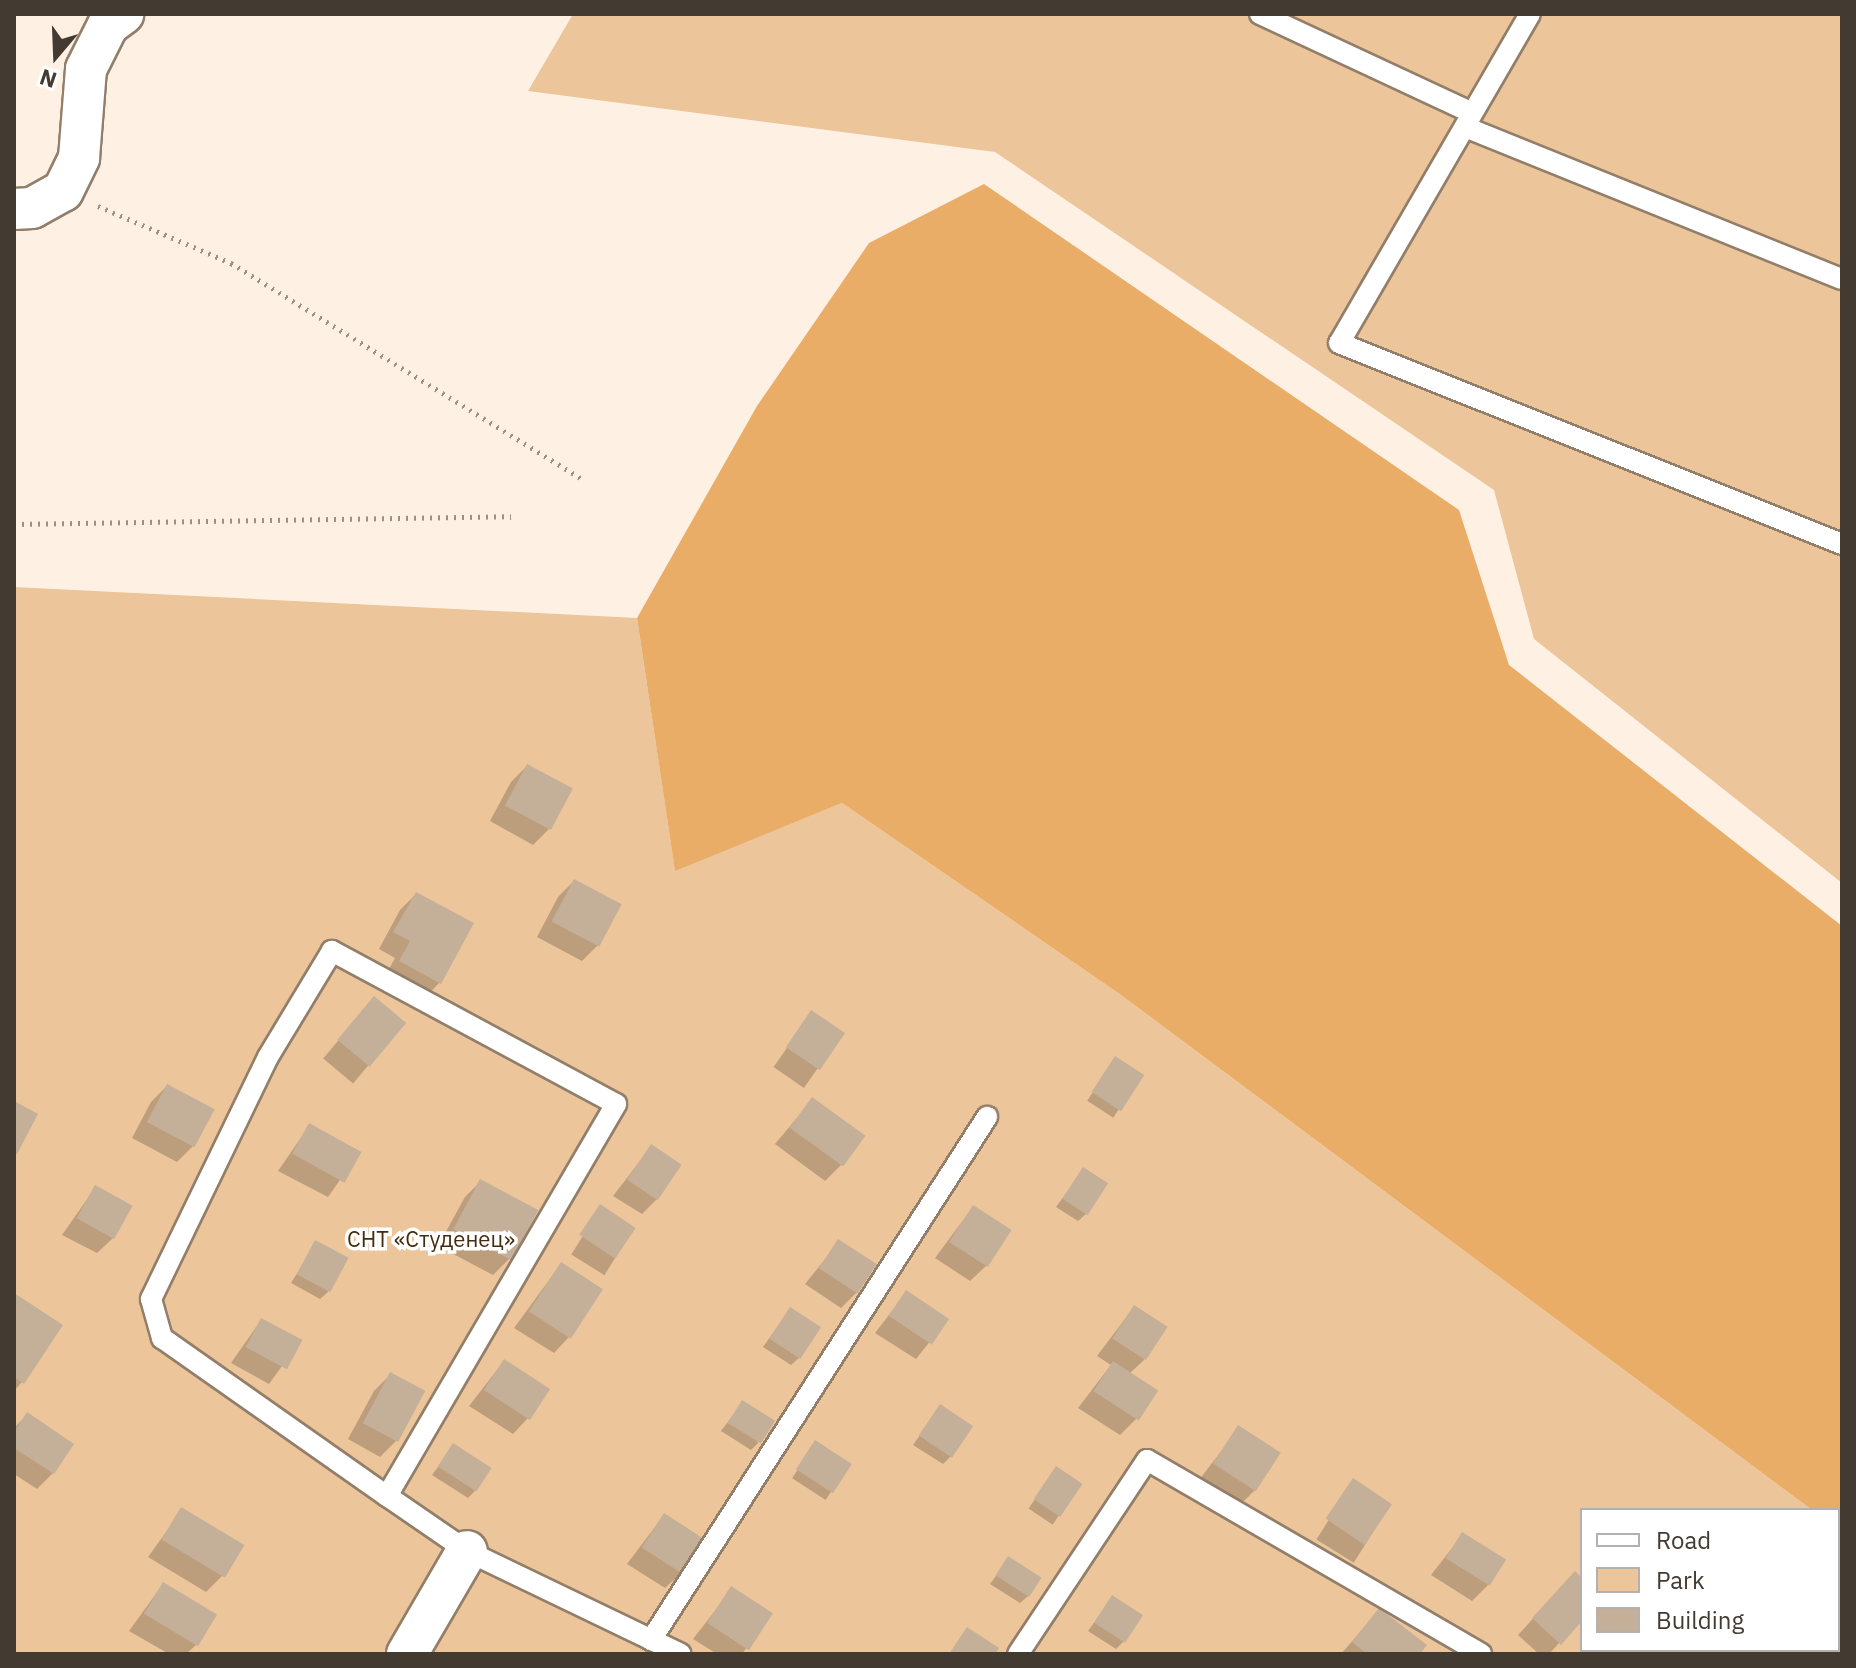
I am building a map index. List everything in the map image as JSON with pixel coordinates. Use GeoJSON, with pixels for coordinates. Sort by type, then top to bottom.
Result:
{"type":"FeatureCollection","features":[{"type":"Feature","properties":{"kind":"street"},"geometry":{"type":"LineString","coordinates":[[14,209],[32,208],[63,191],[79,158],[86,69],[108,25],[123,14]]}},
{"type":"Feature","properties":{"kind":"street"},"geometry":{"type":"LineString","coordinates":[[407,1654],[467,1551]]}},
{"type":"Feature","properties":{"kind":"lane"},"geometry":{"type":"LineString","coordinates":[[1260,14],[1469,120],[1842,279]]}},
{"type":"Feature","properties":{"kind":"lane"},"geometry":{"type":"LineString","coordinates":[[1530,14],[1339,343],[1842,544]]}},
{"type":"Feature","properties":{"kind":"lane"},"geometry":{"type":"LineString","coordinates":[[387,1496],[616,1104],[332,951],[268,1057],[151,1299],[162,1338],[387,1496],[467,1551],[681,1654]]}},
{"type":"Feature","properties":{"kind":"lane"},"geometry":{"type":"LineString","coordinates":[[651,1640],[987,1117]]}},
{"type":"Feature","properties":{"kind":"lane"},"geometry":{"type":"LineString","coordinates":[[1018,1654],[1147,1460],[1481,1654]]}},
{"type":"Feature","properties":{"kind":"path"},"geometry":{"type":"LineString","coordinates":[[63,191],[231,263],[584,480]]}},
{"type":"Feature","properties":{"kind":"path"},"geometry":{"type":"LineString","coordinates":[[14,524],[511,516]]}},
{"type":"Feature","properties":{"kind":"green space"},"geometry":{"type":"Polygon","coordinates":[[[573,14],[1842,14],[1842,883],[1534,639],[1494,490],[995,152],[528,91],[573,14]]]}},
{"type":"Feature","properties":{"kind":"green space","name":"СНТ «Студенец»"},"geometry":{"type":"Polygon","coordinates":[[[14,587],[637,618],[675,870],[842,803],[1121,995],[1809,1508],[1580,1508],[1580,1652],[1840,1652],[1840,1592],[1842,1654],[14,1654],[14,587]]]}},
{"type":"Feature","properties":{"kind":"shaded area"},"geometry":{"type":"Polygon","coordinates":[[[984,184],[1459,510],[1509,665],[1842,926],[1842,1532],[1840,1508],[1809,1508],[1121,995],[842,803],[675,871],[637,618],[757,406],[869,243],[984,184]]]}},
{"type":"Feature","properties":{"kind":"building"},"geometry":{"type":"Polygon","coordinates":[[[527,764],[573,788],[551,830],[505,805],[527,764]]]}},
{"type":"Feature","properties":{"kind":"building"},"geometry":{"type":"Polygon","coordinates":[[[574,879],[622,904],[599,947],[551,921],[574,879]]]}},
{"type":"Feature","properties":{"kind":"building"},"geometry":{"type":"Polygon","coordinates":[[[416,892],[474,923],[441,984],[399,961],[410,941],[393,932],[416,892]]]}},
{"type":"Feature","properties":{"kind":"building"},"geometry":{"type":"Polygon","coordinates":[[[374,996],[406,1023],[370,1067],[337,1040],[374,996]]]}},
{"type":"Feature","properties":{"kind":"building"},"geometry":{"type":"Polygon","coordinates":[[[811,1010],[845,1033],[820,1070],[786,1047],[811,1010]]]}},
{"type":"Feature","properties":{"kind":"building"},"geometry":{"type":"Polygon","coordinates":[[[1115,1056],[1144,1075],[1121,1111],[1092,1092],[1115,1056]]]}},
{"type":"Feature","properties":{"kind":"building"},"geometry":{"type":"Polygon","coordinates":[[[167,1084],[215,1109],[194,1147],[147,1122],[167,1084]]]}},
{"type":"Feature","properties":{"kind":"building"},"geometry":{"type":"Polygon","coordinates":[[[812,1097],[865,1136],[843,1167],[790,1128],[812,1097]]]}},
{"type":"Feature","properties":{"kind":"building"},"geometry":{"type":"Polygon","coordinates":[[[14,1101],[38,1114],[17,1154],[14,1152],[14,1101]]]}},
{"type":"Feature","properties":{"kind":"building"},"geometry":{"type":"Polygon","coordinates":[[[309,1123],[361,1152],[345,1183],[292,1154],[309,1123]]]}},
{"type":"Feature","properties":{"kind":"building"},"geometry":{"type":"Polygon","coordinates":[[[651,1144],[682,1165],[658,1200],[627,1180],[651,1144]]]}},
{"type":"Feature","properties":{"kind":"building"},"geometry":{"type":"Polygon","coordinates":[[[1083,1167],[1108,1183],[1087,1215],[1062,1199],[1083,1167]]]}},
{"type":"Feature","properties":{"kind":"building"},"geometry":{"type":"Polygon","coordinates":[[[480,1179],[538,1210],[512,1260],[453,1229],[480,1179]]]}},
{"type":"Feature","properties":{"kind":"building"},"geometry":{"type":"Polygon","coordinates":[[[95,1185],[133,1206],[114,1239],[77,1218],[95,1185]]]}},
{"type":"Feature","properties":{"kind":"building"},"geometry":{"type":"Polygon","coordinates":[[[600,1204],[636,1228],[615,1259],[579,1235],[600,1204]]]}},
{"type":"Feature","properties":{"kind":"building"},"geometry":{"type":"Polygon","coordinates":[[[973,1205],[1012,1230],[988,1267],[949,1242],[973,1205]]]}},
{"type":"Feature","properties":{"kind":"building"},"geometry":{"type":"Polygon","coordinates":[[[838,1239],[877,1264],[858,1293],[819,1268],[838,1239]]]}},
{"type":"Feature","properties":{"kind":"building"},"geometry":{"type":"Polygon","coordinates":[[[315,1240],[349,1258],[330,1292],[297,1274],[315,1240]]]}},
{"type":"Feature","properties":{"kind":"building"},"geometry":{"type":"Polygon","coordinates":[[[561,1262],[603,1289],[571,1339],[529,1311],[561,1262]]]}},
{"type":"Feature","properties":{"kind":"building"},"geometry":{"type":"Polygon","coordinates":[[[906,1290],[949,1319],[932,1345],[889,1316],[906,1290]]]}},
{"type":"Feature","properties":{"kind":"building"},"geometry":{"type":"Polygon","coordinates":[[[14,1293],[63,1325],[24,1384],[14,1377],[14,1293]]]}},
{"type":"Feature","properties":{"kind":"building"},"geometry":{"type":"Polygon","coordinates":[[[1134,1305],[1168,1327],[1146,1360],[1112,1339],[1134,1305]]]}},
{"type":"Feature","properties":{"kind":"building"},"geometry":{"type":"Polygon","coordinates":[[[790,1307],[821,1327],[800,1359],[769,1339],[790,1307]]]}},
{"type":"Feature","properties":{"kind":"building"},"geometry":{"type":"Polygon","coordinates":[[[261,1318],[302,1340],[287,1369],[246,1347],[261,1318]]]}},
{"type":"Feature","properties":{"kind":"building"},"geometry":{"type":"Polygon","coordinates":[[[504,1359],[550,1389],[530,1420],[484,1390],[504,1359]]]}},
{"type":"Feature","properties":{"kind":"building"},"geometry":{"type":"Polygon","coordinates":[[[1113,1361],[1158,1390],[1139,1421],[1093,1391],[1113,1361]]]}},
{"type":"Feature","properties":{"kind":"building"},"geometry":{"type":"Polygon","coordinates":[[[390,1372],[425,1391],[398,1442],[363,1423],[390,1372]]]}},
{"type":"Feature","properties":{"kind":"building"},"geometry":{"type":"Polygon","coordinates":[[[742,1400],[775,1421],[761,1444],[728,1423],[742,1400]]]}},
{"type":"Feature","properties":{"kind":"building"},"geometry":{"type":"Polygon","coordinates":[[[940,1404],[973,1426],[952,1458],[919,1436],[940,1404]]]}},
{"type":"Feature","properties":{"kind":"building"},"geometry":{"type":"Polygon","coordinates":[[[27,1412],[74,1444],[54,1474],[14,1448],[14,1432],[27,1412]]]}},
{"type":"Feature","properties":{"kind":"building"},"geometry":{"type":"Polygon","coordinates":[[[1238,1425],[1281,1453],[1256,1491],[1213,1464],[1238,1425]]]}},
{"type":"Feature","properties":{"kind":"building"},"geometry":{"type":"Polygon","coordinates":[[[815,1440],[852,1464],[833,1493],[796,1469],[815,1440]]]}},
{"type":"Feature","properties":{"kind":"building"},"geometry":{"type":"Polygon","coordinates":[[[453,1443],[492,1468],[476,1492],[438,1466],[453,1443]]]}},
{"type":"Feature","properties":{"kind":"building"},"geometry":{"type":"Polygon","coordinates":[[[1056,1466],[1083,1484],[1060,1517],[1034,1499],[1056,1466]]]}},
{"type":"Feature","properties":{"kind":"building"},"geometry":{"type":"Polygon","coordinates":[[[1353,1478],[1392,1504],[1365,1545],[1326,1519],[1353,1478]]]}},
{"type":"Feature","properties":{"kind":"building"},"geometry":{"type":"Polygon","coordinates":[[[181,1507],[244,1545],[225,1578],[161,1540],[181,1507]]]}},
{"type":"Feature","properties":{"kind":"building"},"geometry":{"type":"Polygon","coordinates":[[[664,1513],[705,1540],[683,1574],[642,1547],[664,1513]]]}},
{"type":"Feature","properties":{"kind":"building"},"geometry":{"type":"Polygon","coordinates":[[[1462,1532],[1506,1560],[1490,1586],[1446,1558],[1462,1532]]]}},
{"type":"Feature","properties":{"kind":"building"},"geometry":{"type":"Polygon","coordinates":[[[1008,1556],[1042,1578],[1029,1597],[995,1575],[1008,1556]]]}},
{"type":"Feature","properties":{"kind":"building"},"geometry":{"type":"Polygon","coordinates":[[[1575,1571],[1580,1576],[1580,1623],[1561,1645],[1532,1618],[1575,1571]]]}},
{"type":"Feature","properties":{"kind":"building"},"geometry":{"type":"Polygon","coordinates":[[[163,1582],[217,1614],[198,1646],[144,1614],[163,1582]]]}},
{"type":"Feature","properties":{"kind":"building"},"geometry":{"type":"Polygon","coordinates":[[[731,1586],[773,1613],[749,1650],[707,1623],[731,1586]]]}},
{"type":"Feature","properties":{"kind":"building"},"geometry":{"type":"Polygon","coordinates":[[[1112,1595],[1143,1615],[1125,1643],[1094,1623],[1112,1595]]]}},
{"type":"Feature","properties":{"kind":"building"},"geometry":{"type":"Polygon","coordinates":[[[1379,1608],[1427,1645],[1420,1654],[1367,1654],[1352,1642],[1379,1608]]]}},
{"type":"Feature","properties":{"kind":"building"},"geometry":{"type":"Polygon","coordinates":[[[967,1627],[999,1648],[995,1654],[949,1654],[967,1627]]]}}]}
